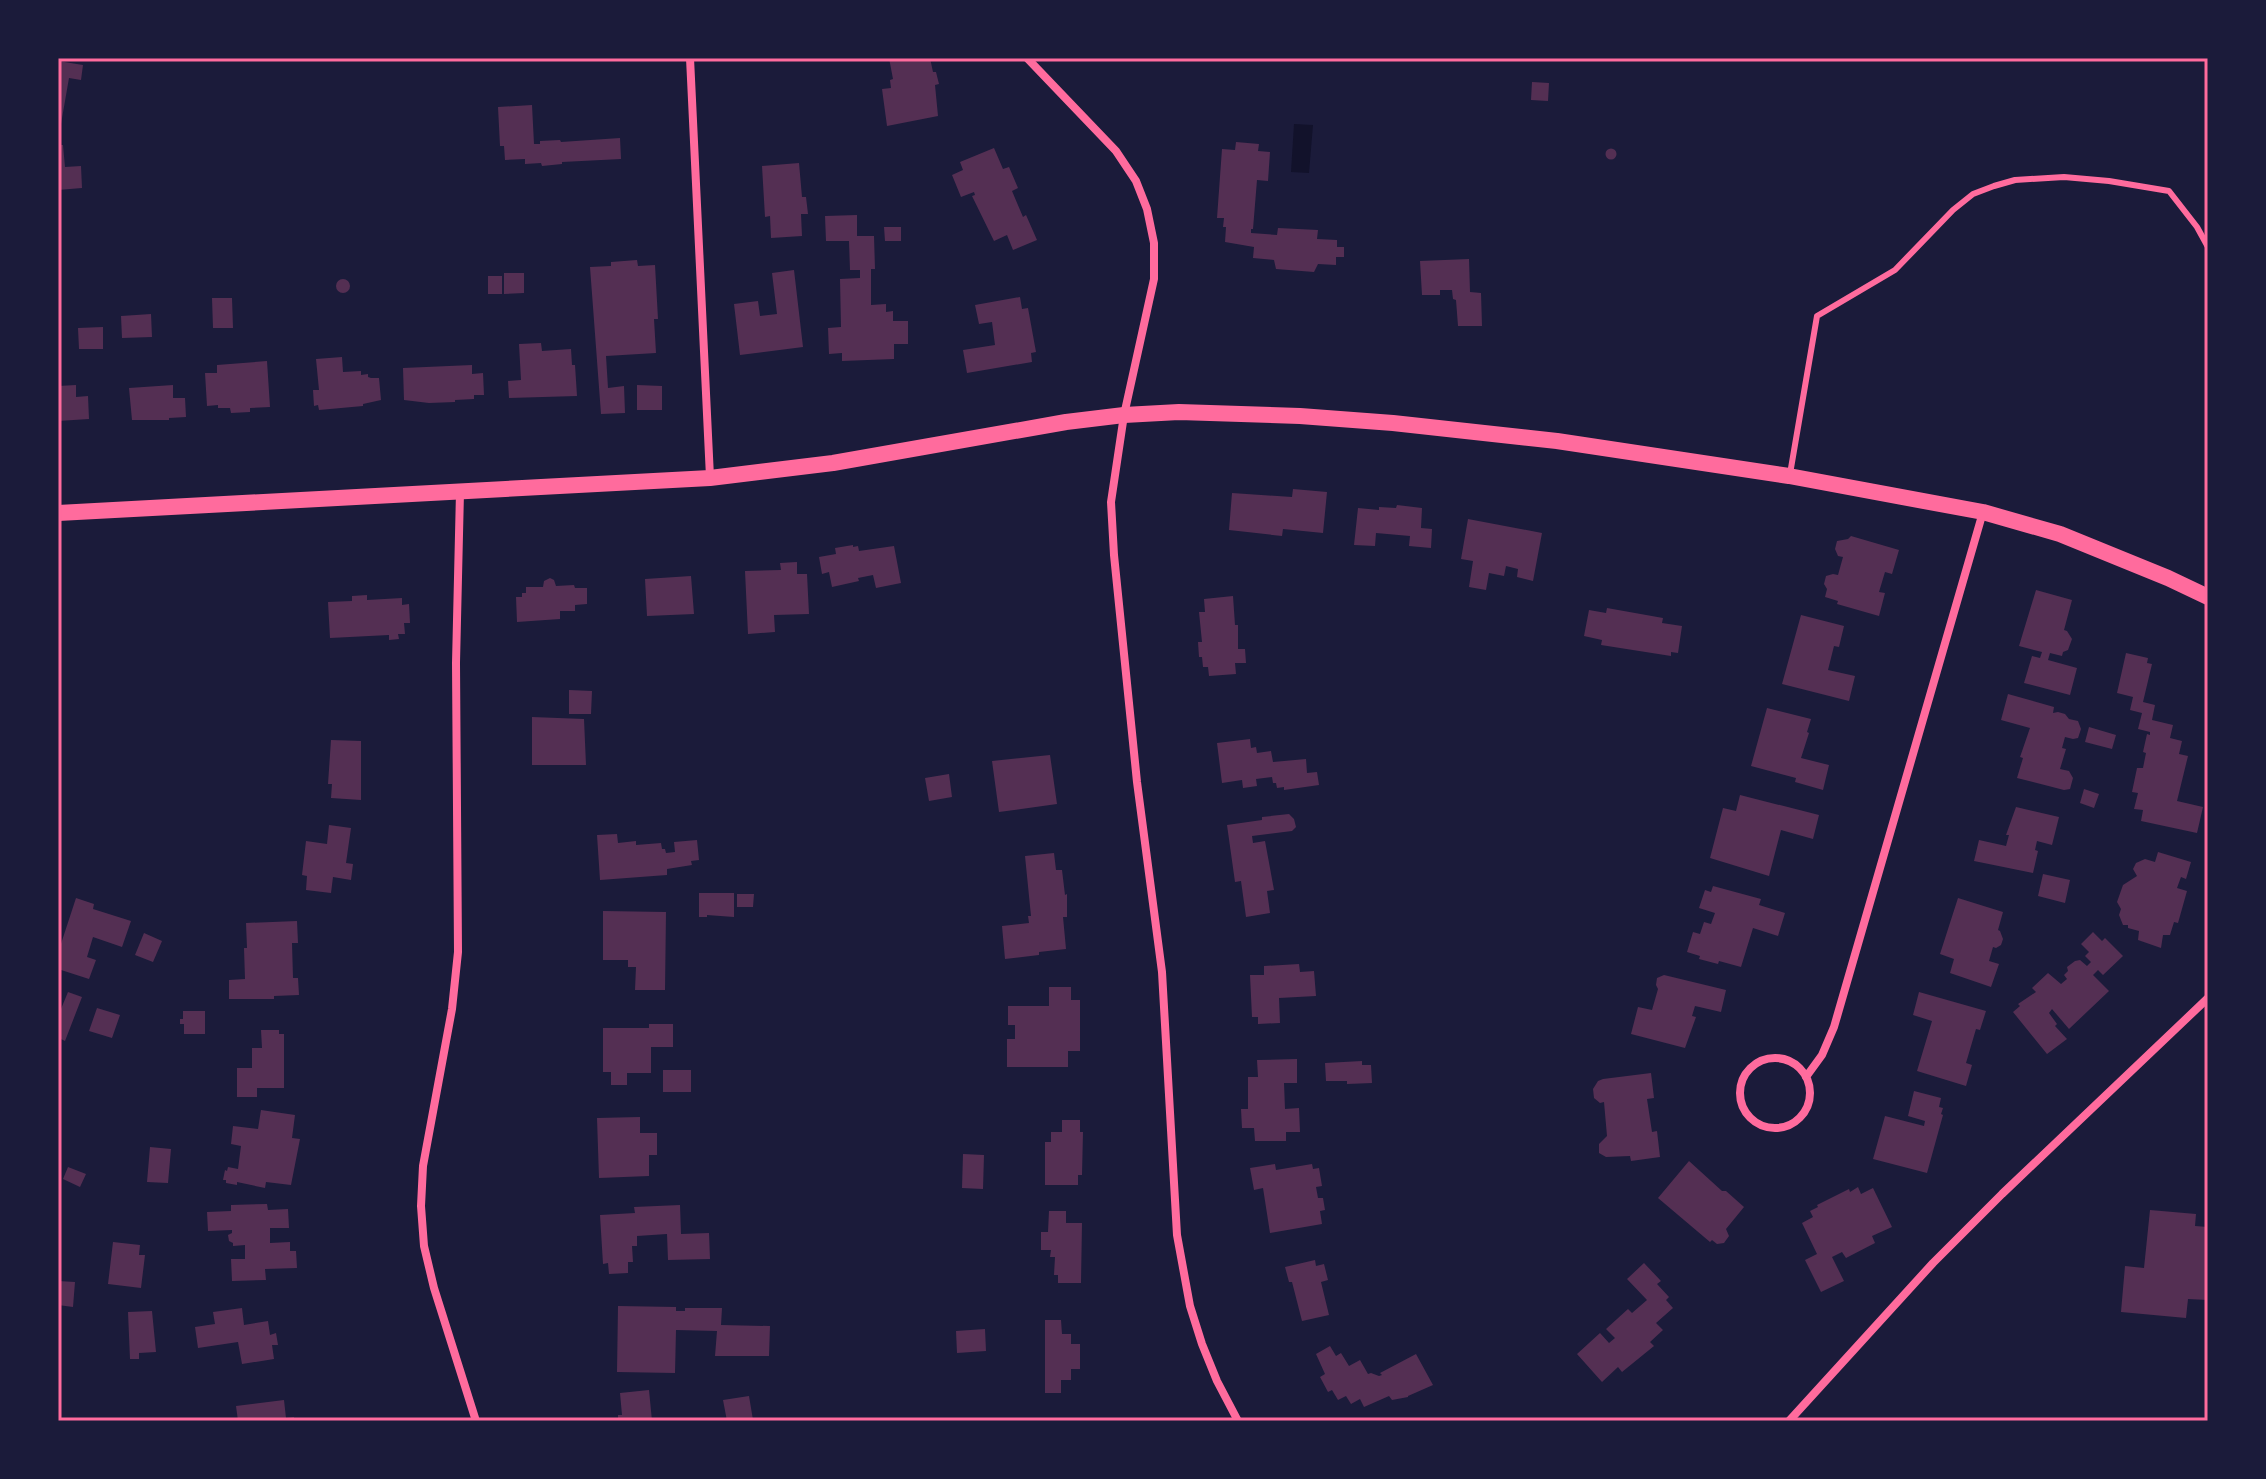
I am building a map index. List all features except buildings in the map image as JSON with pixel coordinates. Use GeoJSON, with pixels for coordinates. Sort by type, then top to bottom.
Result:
{"type":"FeatureCollection","features":[{"type":"Feature","properties":{"kind":"main road"},"geometry":{"type":"LineString","coordinates":[[58,513],[710,478],[833,463],[1066,422],[1124,415],[1195,413],[1300,416],[1531,438],[1789,476],[1983,512],[2060,534],[2208,597]]}},
{"type":"Feature","properties":{"kind":"street"},"geometry":{"type":"LineString","coordinates":[[690,58],[710,478]]}},
{"type":"Feature","properties":{"kind":"street"},"geometry":{"type":"LineString","coordinates":[[1027,58],[1116,151],[1136,181],[1147,209],[1154,243],[1154,279],[1124,415],[1111,502],[1114,555],[1137,782],[1162,972],[1177,1235],[1190,1306],[1202,1344],[1238,1421]]}},
{"type":"Feature","properties":{"kind":"street"},"geometry":{"type":"LineString","coordinates":[[460,492],[456,663],[458,952],[452,1009],[423,1166],[421,1206],[424,1246],[434,1288],[476,1421]]}},
{"type":"Feature","properties":{"kind":"street"},"geometry":{"type":"LineString","coordinates":[[1806,1077],[1822,1055],[1834,1027],[1983,512]]}},
{"type":"Feature","properties":{"kind":"street"},"geometry":{"type":"LineString","coordinates":[[1789,1421],[1933,1263],[2208,998]]}},
{"type":"Feature","properties":{"kind":"street"},"geometry":{"type":"LineString","coordinates":[[1771,1059],[1784,1060],[1797,1066],[1806,1077],[1810,1090],[1809,1103],[1792,1124],[1779,1128],[1765,1127],[1753,1121],[1744,1110],[1740,1097],[1741,1084],[1747,1072],[1758,1063],[1771,1059]]}},
{"type":"Feature","properties":{"kind":"lane"},"geometry":{"type":"LineString","coordinates":[[1789,476],[1817,316],[1895,270],[1953,210],[1973,194],[2015,180],[2039,177],[2111,181],[2169,191],[2197,227],[2208,247]]}},
{"type":"Feature","properties":{"kind":"shaded area"},"geometry":{"type":"Polygon","coordinates":[[[1294,124],[1313,125],[1309,173],[1291,172],[1294,124]]]}}]}
